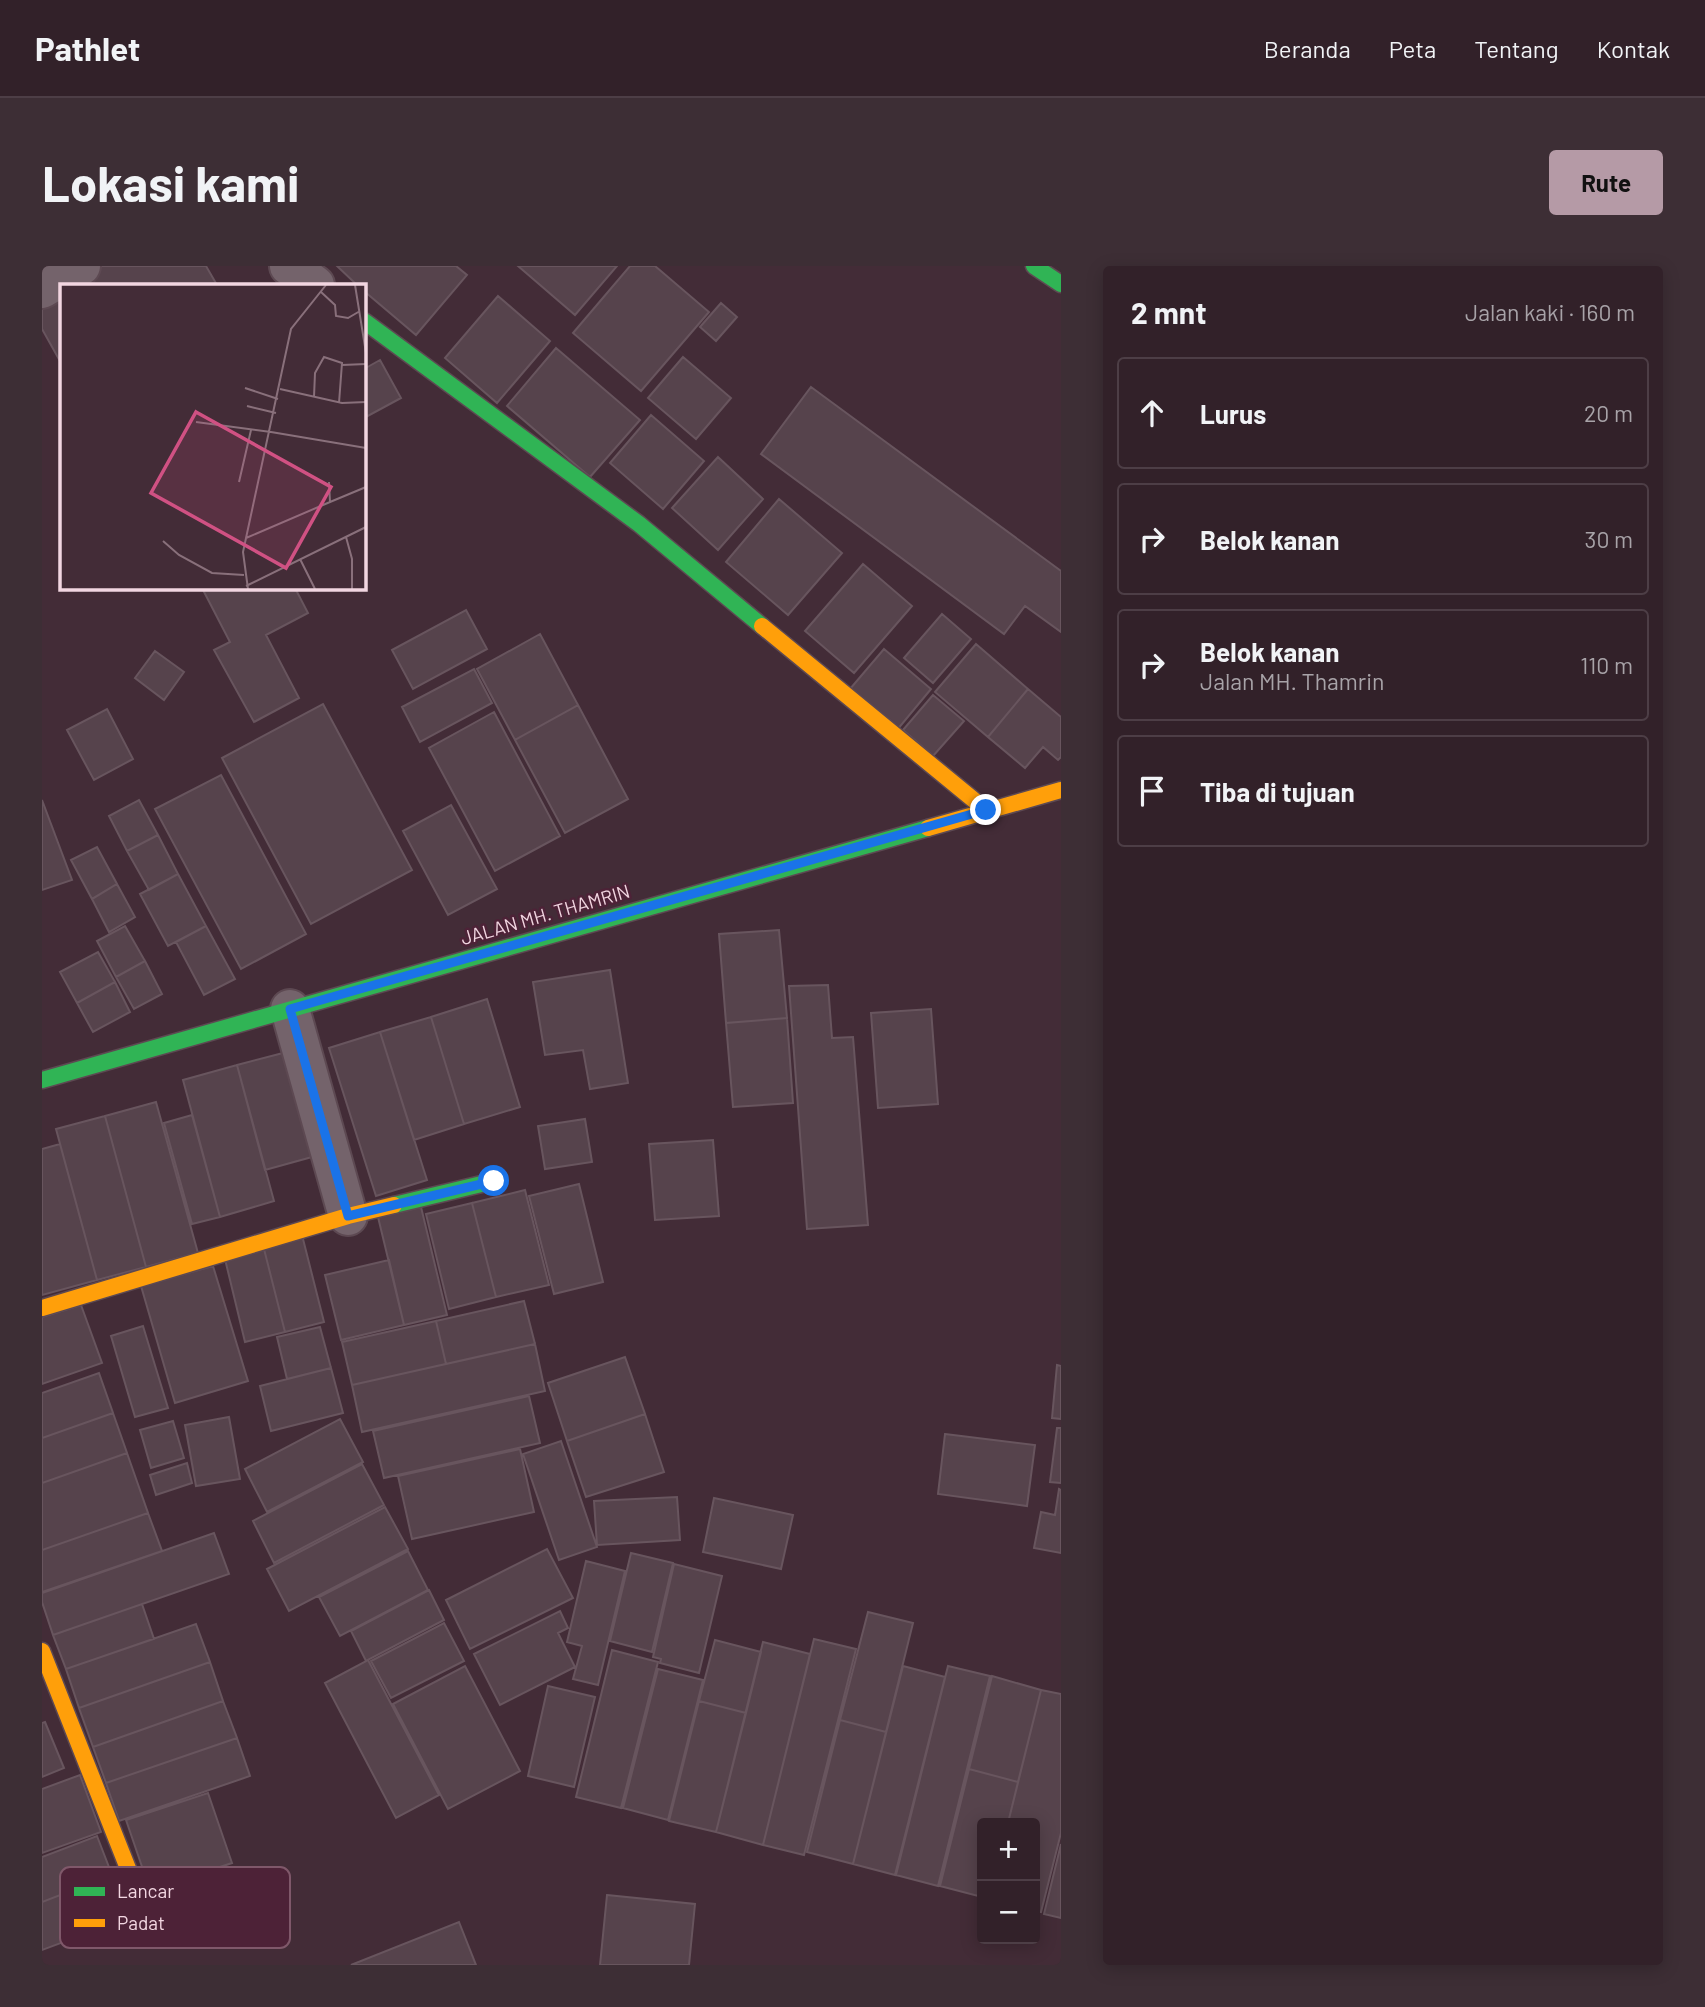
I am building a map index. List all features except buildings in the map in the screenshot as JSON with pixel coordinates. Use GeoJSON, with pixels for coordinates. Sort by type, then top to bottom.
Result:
{"type":"FeatureCollection","features":[{"type":"Feature","properties":{"kind":"street"},"geometry":{"type":"LineString","coordinates":[[42,289],[81,266]]}},
{"type":"Feature","properties":{"kind":"street"},"geometry":{"type":"LineString","coordinates":[[289,266],[314,284]]}},
{"type":"Feature","properties":{"kind":"street"},"geometry":{"type":"LineString","coordinates":[[1034,266],[1061,284]]}},
{"type":"Feature","properties":{"kind":"street"},"geometry":{"type":"LineString","coordinates":[[366,322],[639,524],[986,810]]}},
{"type":"Feature","properties":{"kind":"street","name":"JALAN MH. THAMRIN"},"geometry":{"type":"LineString","coordinates":[[42,1080],[1061,790]]}},
{"type":"Feature","properties":{"kind":"street"},"geometry":{"type":"LineString","coordinates":[[290,1009],[348,1216]]}},
{"type":"Feature","properties":{"kind":"street"},"geometry":{"type":"LineString","coordinates":[[42,1308],[348,1216],[494,1181]]}},
{"type":"Feature","properties":{"kind":"street"},"geometry":{"type":"LineString","coordinates":[[42,1651],[127,1867]]}},
{"type":"Feature","properties":{"kind":"traffic: fast"},"geometry":{"type":"LineString","coordinates":[[1034,266],[1061,284]]}},
{"type":"Feature","properties":{"kind":"traffic: fast"},"geometry":{"type":"LineString","coordinates":[[366,322],[639,524],[762,626]]}},
{"type":"Feature","properties":{"kind":"traffic: fast"},"geometry":{"type":"LineString","coordinates":[[42,1080],[928,828]]}},
{"type":"Feature","properties":{"kind":"traffic: fast"},"geometry":{"type":"LineString","coordinates":[[394,1205],[494,1181]]}},
{"type":"Feature","properties":{"kind":"traffic: slow"},"geometry":{"type":"LineString","coordinates":[[762,626],[986,810]]}},
{"type":"Feature","properties":{"kind":"traffic: slow"},"geometry":{"type":"LineString","coordinates":[[928,828],[1061,790]]}},
{"type":"Feature","properties":{"kind":"traffic: slow"},"geometry":{"type":"LineString","coordinates":[[42,1308],[348,1216],[394,1205]]}},
{"type":"Feature","properties":{"kind":"traffic: slow"},"geometry":{"type":"LineString","coordinates":[[42,1651],[127,1867]]}},
{"type":"Feature","properties":{"kind":"route"},"geometry":{"type":"LineString","coordinates":[[494,1181],[348,1216],[290,1009],[986,810]]}}]}
